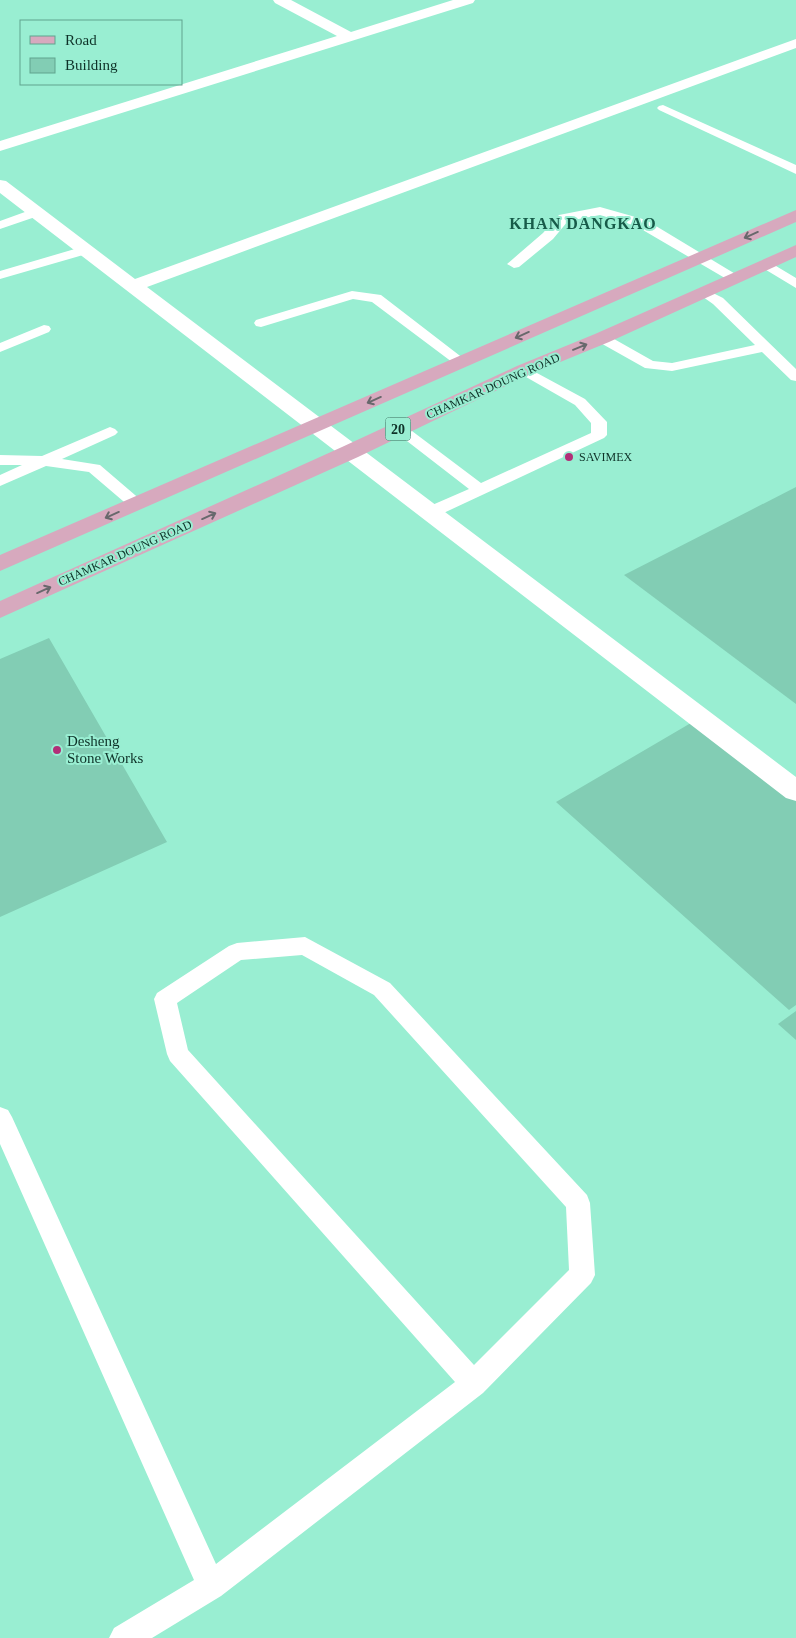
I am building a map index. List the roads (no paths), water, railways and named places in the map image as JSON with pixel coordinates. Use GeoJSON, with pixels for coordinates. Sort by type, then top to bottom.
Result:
{"type":"FeatureCollection","features":[{"type":"Feature","properties":{"kind":"main road","name":"20"},"geometry":{"type":"LineString","coordinates":[[0,564],[796,215]]}},
{"type":"Feature","properties":{"kind":"main road","name":"CHAMKAR DOUNG ROAD"},"geometry":{"type":"LineString","coordinates":[[0,610],[350,452],[524,370],[602,338],[796,250]]}},
{"type":"Feature","properties":{"kind":"street"},"geometry":{"type":"LineString","coordinates":[[280,0],[349,37]]}},
{"type":"Feature","properties":{"kind":"street"},"geometry":{"type":"LineString","coordinates":[[0,146],[468,0]]}},
{"type":"Feature","properties":{"kind":"street"},"geometry":{"type":"LineString","coordinates":[[133,286],[796,42]]}},
{"type":"Feature","properties":{"kind":"street"},"geometry":{"type":"LineString","coordinates":[[0,186],[317,425],[428,513],[796,791]]}},
{"type":"Feature","properties":{"kind":"lane"},"geometry":{"type":"LineString","coordinates":[[663,108],[796,170]]}},
{"type":"Feature","properties":{"kind":"lane"},"geometry":{"type":"LineString","coordinates":[[514,264],[548,236],[564,218],[600,211],[641,223],[736,278]]}},
{"type":"Feature","properties":{"kind":"lane"},"geometry":{"type":"LineString","coordinates":[[0,225],[36,212]]}},
{"type":"Feature","properties":{"kind":"lane"},"geometry":{"type":"LineString","coordinates":[[0,275],[85,250]]}},
{"type":"Feature","properties":{"kind":"lane"},"geometry":{"type":"LineString","coordinates":[[766,264],[796,284]]}},
{"type":"Feature","properties":{"kind":"lane"},"geometry":{"type":"LineString","coordinates":[[703,292],[718,301],[796,377]]}},
{"type":"Feature","properties":{"kind":"lane"},"geometry":{"type":"LineString","coordinates":[[260,323],[352,295],[376,298],[462,362]]}},
{"type":"Feature","properties":{"kind":"lane"},"geometry":{"type":"LineString","coordinates":[[0,348],[44,329]]}},
{"type":"Feature","properties":{"kind":"lane"},"geometry":{"type":"LineString","coordinates":[[602,338],[650,365],[672,367],[716,356],[765,347]]}},
{"type":"Feature","properties":{"kind":"lane"},"geometry":{"type":"LineString","coordinates":[[428,513],[599,435],[599,422],[580,402],[524,370]]}},
{"type":"Feature","properties":{"kind":"lane"},"geometry":{"type":"LineString","coordinates":[[400,428],[479,489]]}},
{"type":"Feature","properties":{"kind":"lane"},"geometry":{"type":"LineString","coordinates":[[0,481],[110,432]]}},
{"type":"Feature","properties":{"kind":"lane"},"geometry":{"type":"LineString","coordinates":[[0,460],[42,461],[94,468],[136,504]]}},
{"type":"Feature","properties":{"kind":"lane"},"geometry":{"type":"LineString","coordinates":[[124,1638],[212,1586],[474,1384],[582,1275],[578,1203],[382,989],[305,946],[238,952],[165,998],[178,1054],[474,1384]]}},
{"type":"Feature","properties":{"kind":"lane"},"geometry":{"type":"LineString","coordinates":[[0,1117],[212,1586]]}},
{"type":"Feature","properties":{"kind":"place","name":"SAVIMEX"},"geometry":{"type":"Point","coordinates":[569,457]}},
{"type":"Feature","properties":{"kind":"place","name":"Desheng Stone Works"},"geometry":{"type":"Point","coordinates":[57,750]}},
{"type":"Feature","properties":{"kind":"district","name":"KHAN DANGKAO"},"geometry":{"type":"Point","coordinates":[583,223]}}]}
